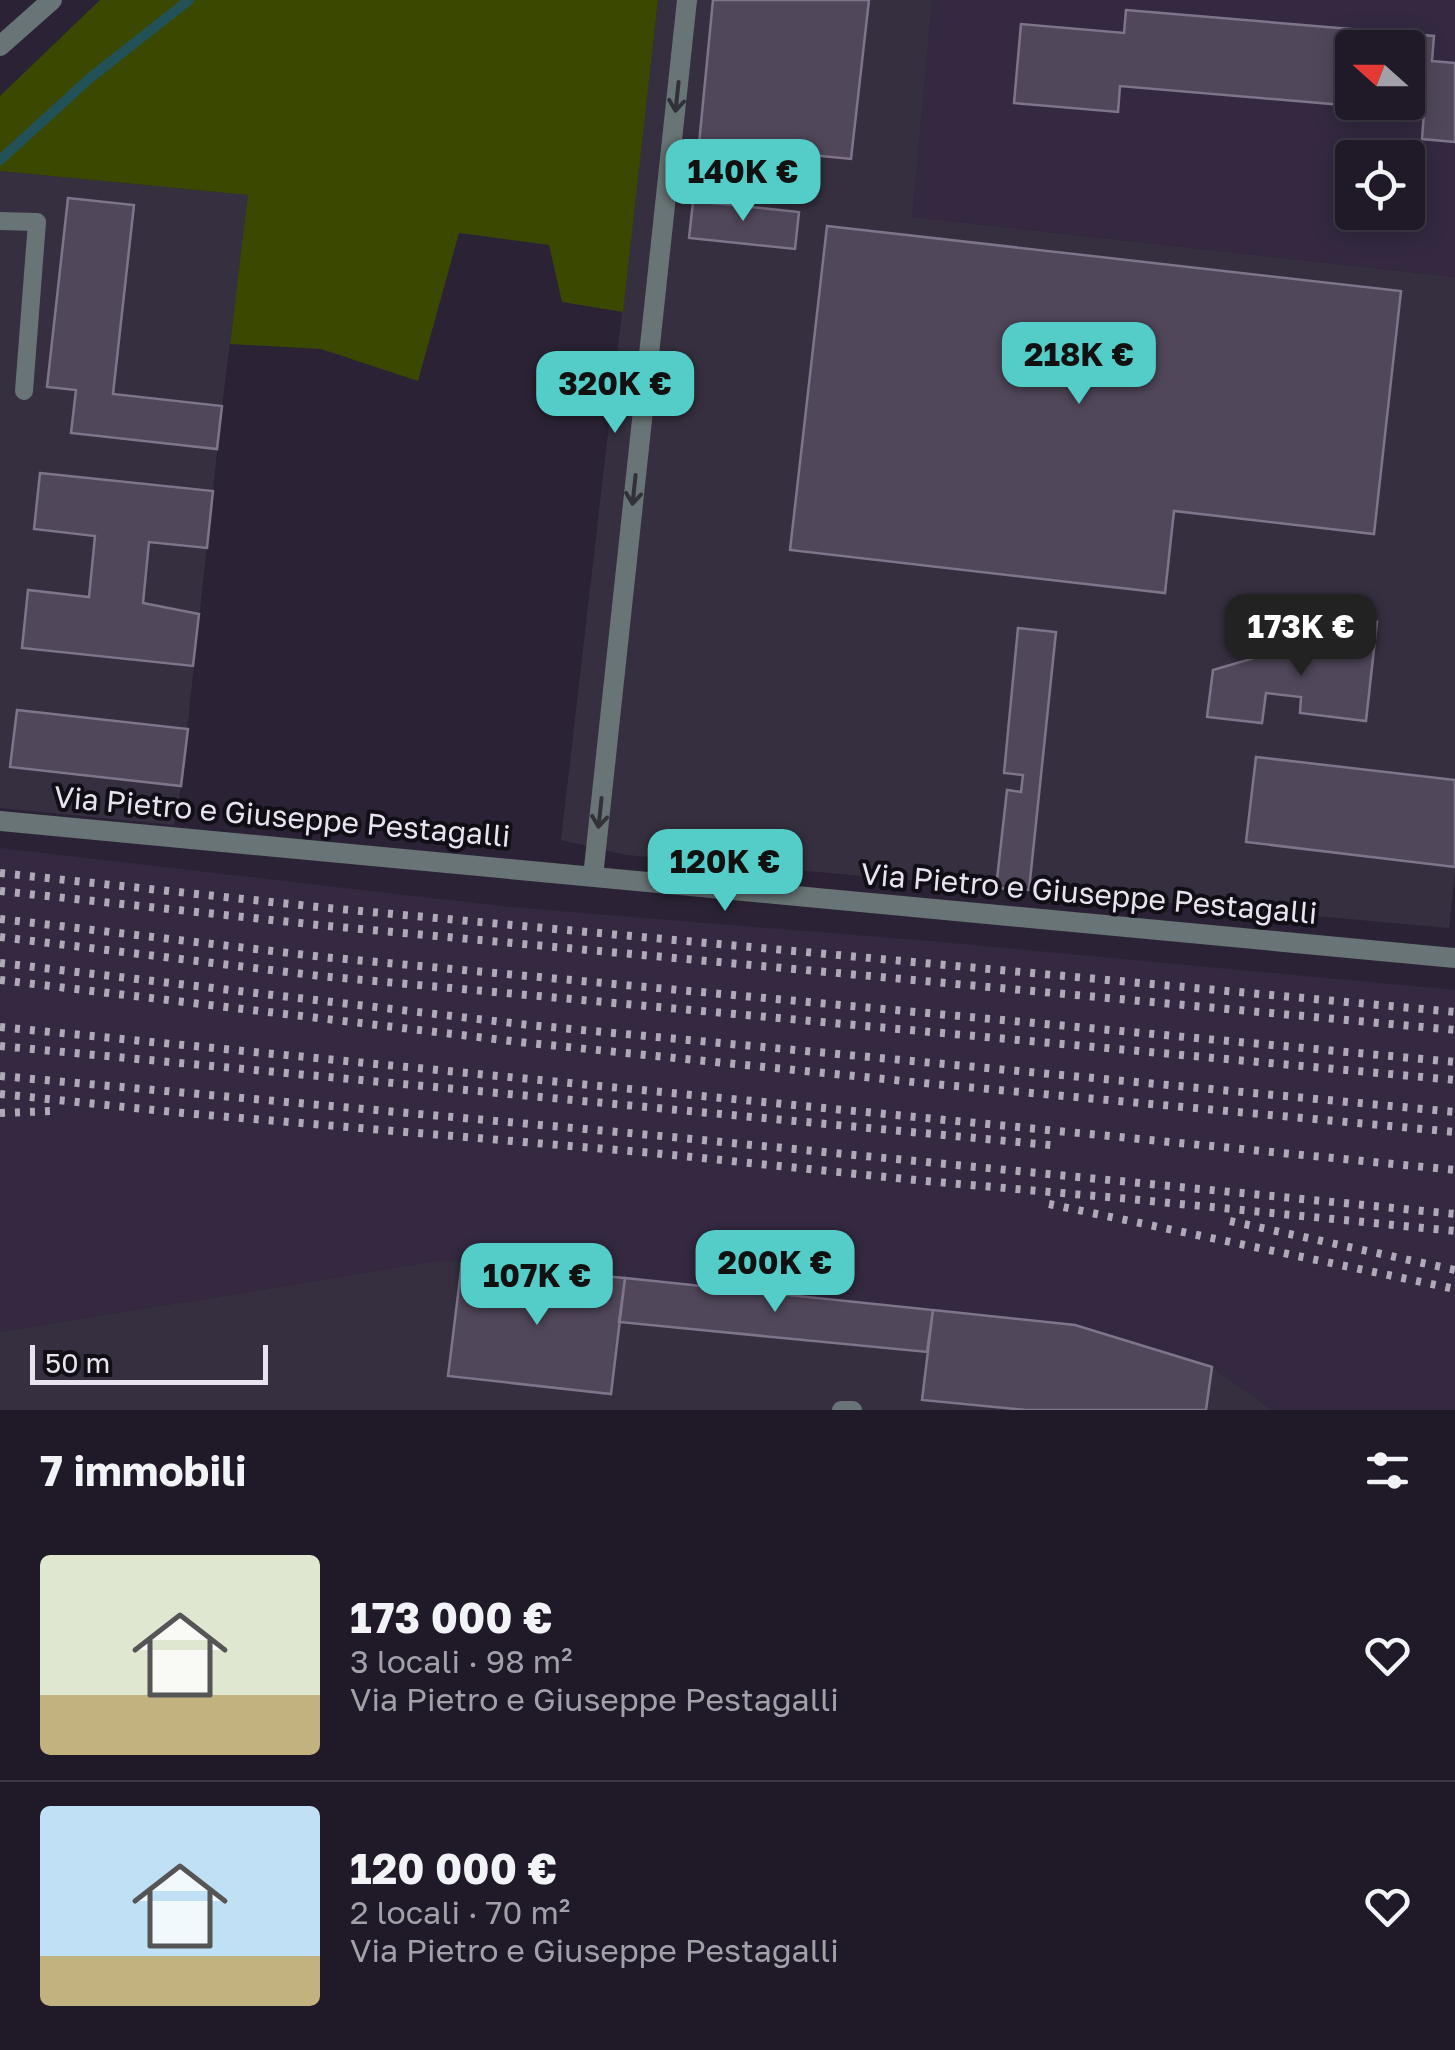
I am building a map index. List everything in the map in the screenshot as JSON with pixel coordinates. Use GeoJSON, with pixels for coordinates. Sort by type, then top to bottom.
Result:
{"type":"FeatureCollection","features":[{"type":"Feature","properties":{"kind":"street"},"geometry":{"type":"LineString","coordinates":[[0,46],[52,0]]}},
{"type":"Feature","properties":{"kind":"street"},"geometry":{"type":"LineString","coordinates":[[593,877],[687,0]]}},
{"type":"Feature","properties":{"kind":"street","name":"Via Pietro e Giuseppe Pestagalli"},"geometry":{"type":"LineString","coordinates":[[0,821],[1455,958]]}},
{"type":"Feature","properties":{"kind":"lane"},"geometry":{"type":"LineString","coordinates":[[0,221],[36,222],[24,391]]}},
{"type":"Feature","properties":{"kind":"lane"},"geometry":{"type":"LineString","coordinates":[[841,1410],[853,1410]]}},
{"type":"Feature","properties":{"kind":"shaded area"},"geometry":{"type":"Polygon","coordinates":[[[658,0],[932,0],[912,217],[1455,277],[1455,874],[1449,928],[626,855],[561,840],[658,0]]]}},
{"type":"Feature","properties":{"kind":"shaded area"},"geometry":{"type":"Polygon","coordinates":[[[932,0],[1455,0],[1455,277],[911,217],[932,0]]]}},
{"type":"Feature","properties":{"kind":"shaded area"},"geometry":{"type":"Polygon","coordinates":[[[0,171],[249,195],[174,825],[0,808],[0,171]]]}},
{"type":"Feature","properties":{"kind":"shaded area"},"geometry":{"type":"Polygon","coordinates":[[[0,848],[509,907],[1455,990],[1455,1410],[1272,1410],[1212,1367],[1074,1325],[443,1260],[0,1332],[0,848]]]}},
{"type":"Feature","properties":{"kind":"shaded area"},"geometry":{"type":"Polygon","coordinates":[[[443,1260],[1075,1325],[1212,1367],[1272,1410],[0,1410],[0,1332],[443,1260]]]}},
{"type":"Feature","properties":{"kind":"green space"},"geometry":{"type":"Polygon","coordinates":[[[100,0],[658,0],[623,312],[562,302],[549,245],[459,233],[418,381],[321,349],[230,344],[248,195],[0,171],[0,96],[100,0]]]}},
{"type":"Feature","properties":{"kind":"building"},"geometry":{"type":"Polygon","coordinates":[[[713,0],[869,0],[851,159],[699,144],[713,0]]]}},
{"type":"Feature","properties":{"kind":"building"},"geometry":{"type":"Polygon","coordinates":[[[1126,10],[1363,30],[1335,30],[1335,104],[1120,86],[1118,112],[1014,103],[1021,24],[1124,33],[1126,10]]]}},
{"type":"Feature","properties":{"kind":"building"},"geometry":{"type":"Polygon","coordinates":[[[1425,35],[1434,36],[1432,61],[1455,63],[1455,142],[1422,139],[1425,35]]]}},
{"type":"Feature","properties":{"kind":"building"},"geometry":{"type":"Polygon","coordinates":[[[694,193],[713,196],[713,203],[799,212],[795,249],[689,238],[694,193]]]}},
{"type":"Feature","properties":{"kind":"building"},"geometry":{"type":"Polygon","coordinates":[[[68,198],[134,205],[113,394],[222,406],[217,449],[71,433],[76,390],[47,387],[68,198]]]}},
{"type":"Feature","properties":{"kind":"building"},"geometry":{"type":"Polygon","coordinates":[[[827,226],[1401,291],[1374,534],[1174,511],[1165,593],[790,550],[827,226]]]}},
{"type":"Feature","properties":{"kind":"building"},"geometry":{"type":"Polygon","coordinates":[[[40,473],[213,491],[207,548],[149,542],[143,603],[199,614],[193,666],[22,648],[28,590],[89,597],[95,536],[34,529],[40,473]]]}},
{"type":"Feature","properties":{"kind":"building"},"geometry":{"type":"Polygon","coordinates":[[[1377,622],[1366,721],[1300,713],[1301,697],[1266,693],[1262,723],[1207,717],[1213,670],[1377,622]]]}},
{"type":"Feature","properties":{"kind":"building"},"geometry":{"type":"Polygon","coordinates":[[[1018,628],[1056,632],[1029,890],[996,888],[1007,790],[1021,792],[1023,775],[1004,773],[1018,628]]]}},
{"type":"Feature","properties":{"kind":"building"},"geometry":{"type":"Polygon","coordinates":[[[17,710],[188,729],[181,786],[10,767],[17,710]]]}},
{"type":"Feature","properties":{"kind":"building"},"geometry":{"type":"Polygon","coordinates":[[[1256,757],[1455,780],[1455,867],[1246,842],[1256,757]]]}},
{"type":"Feature","properties":{"kind":"building"},"geometry":{"type":"Polygon","coordinates":[[[462,1262],[625,1278],[611,1394],[448,1376],[462,1262]]]}},
{"type":"Feature","properties":{"kind":"building"},"geometry":{"type":"Polygon","coordinates":[[[625,1278],[933,1310],[927,1352],[619,1322],[625,1278]]]}},
{"type":"Feature","properties":{"kind":"building"},"geometry":{"type":"Polygon","coordinates":[[[933,1310],[1075,1325],[1212,1367],[1206,1410],[1026,1410],[922,1400],[933,1310]]]}},
{"type":"Feature","properties":{"kind":"waterway"},"geometry":{"type":"LineString","coordinates":[[0,160],[90,78],[189,0]]}},
{"type":"Feature","properties":{"kind":"railway"},"geometry":{"type":"LineString","coordinates":[[0,873],[328,908],[1455,1012]]}},
{"type":"Feature","properties":{"kind":"railway"},"geometry":{"type":"LineString","coordinates":[[0,891],[328,926],[1455,1030]]}},
{"type":"Feature","properties":{"kind":"railway"},"geometry":{"type":"LineString","coordinates":[[0,919],[323,957],[1455,1062]]}},
{"type":"Feature","properties":{"kind":"railway"},"geometry":{"type":"LineString","coordinates":[[0,937],[320,976],[1455,1080]]}},
{"type":"Feature","properties":{"kind":"railway"},"geometry":{"type":"LineString","coordinates":[[0,963],[529,1025],[1455,1112]]}},
{"type":"Feature","properties":{"kind":"railway"},"geometry":{"type":"LineString","coordinates":[[0,980],[528,1043],[1455,1132]]}},
{"type":"Feature","properties":{"kind":"railway"},"geometry":{"type":"LineString","coordinates":[[0,1027],[1455,1170]]}},
{"type":"Feature","properties":{"kind":"railway"},"geometry":{"type":"LineString","coordinates":[[0,1046],[1060,1146]]}},
{"type":"Feature","properties":{"kind":"railway"},"geometry":{"type":"LineString","coordinates":[[0,1076],[1455,1214]]}},
{"type":"Feature","properties":{"kind":"railway"},"geometry":{"type":"LineString","coordinates":[[0,1094],[1455,1231]]}},
{"type":"Feature","properties":{"kind":"railway"},"geometry":{"type":"LineString","coordinates":[[0,1113],[53,1111]]}},
{"type":"Feature","properties":{"kind":"railway"},"geometry":{"type":"LineString","coordinates":[[1049,1204],[1455,1289]]}},
{"type":"Feature","properties":{"kind":"railway"},"geometry":{"type":"LineString","coordinates":[[1230,1221],[1455,1270]]}}]}
